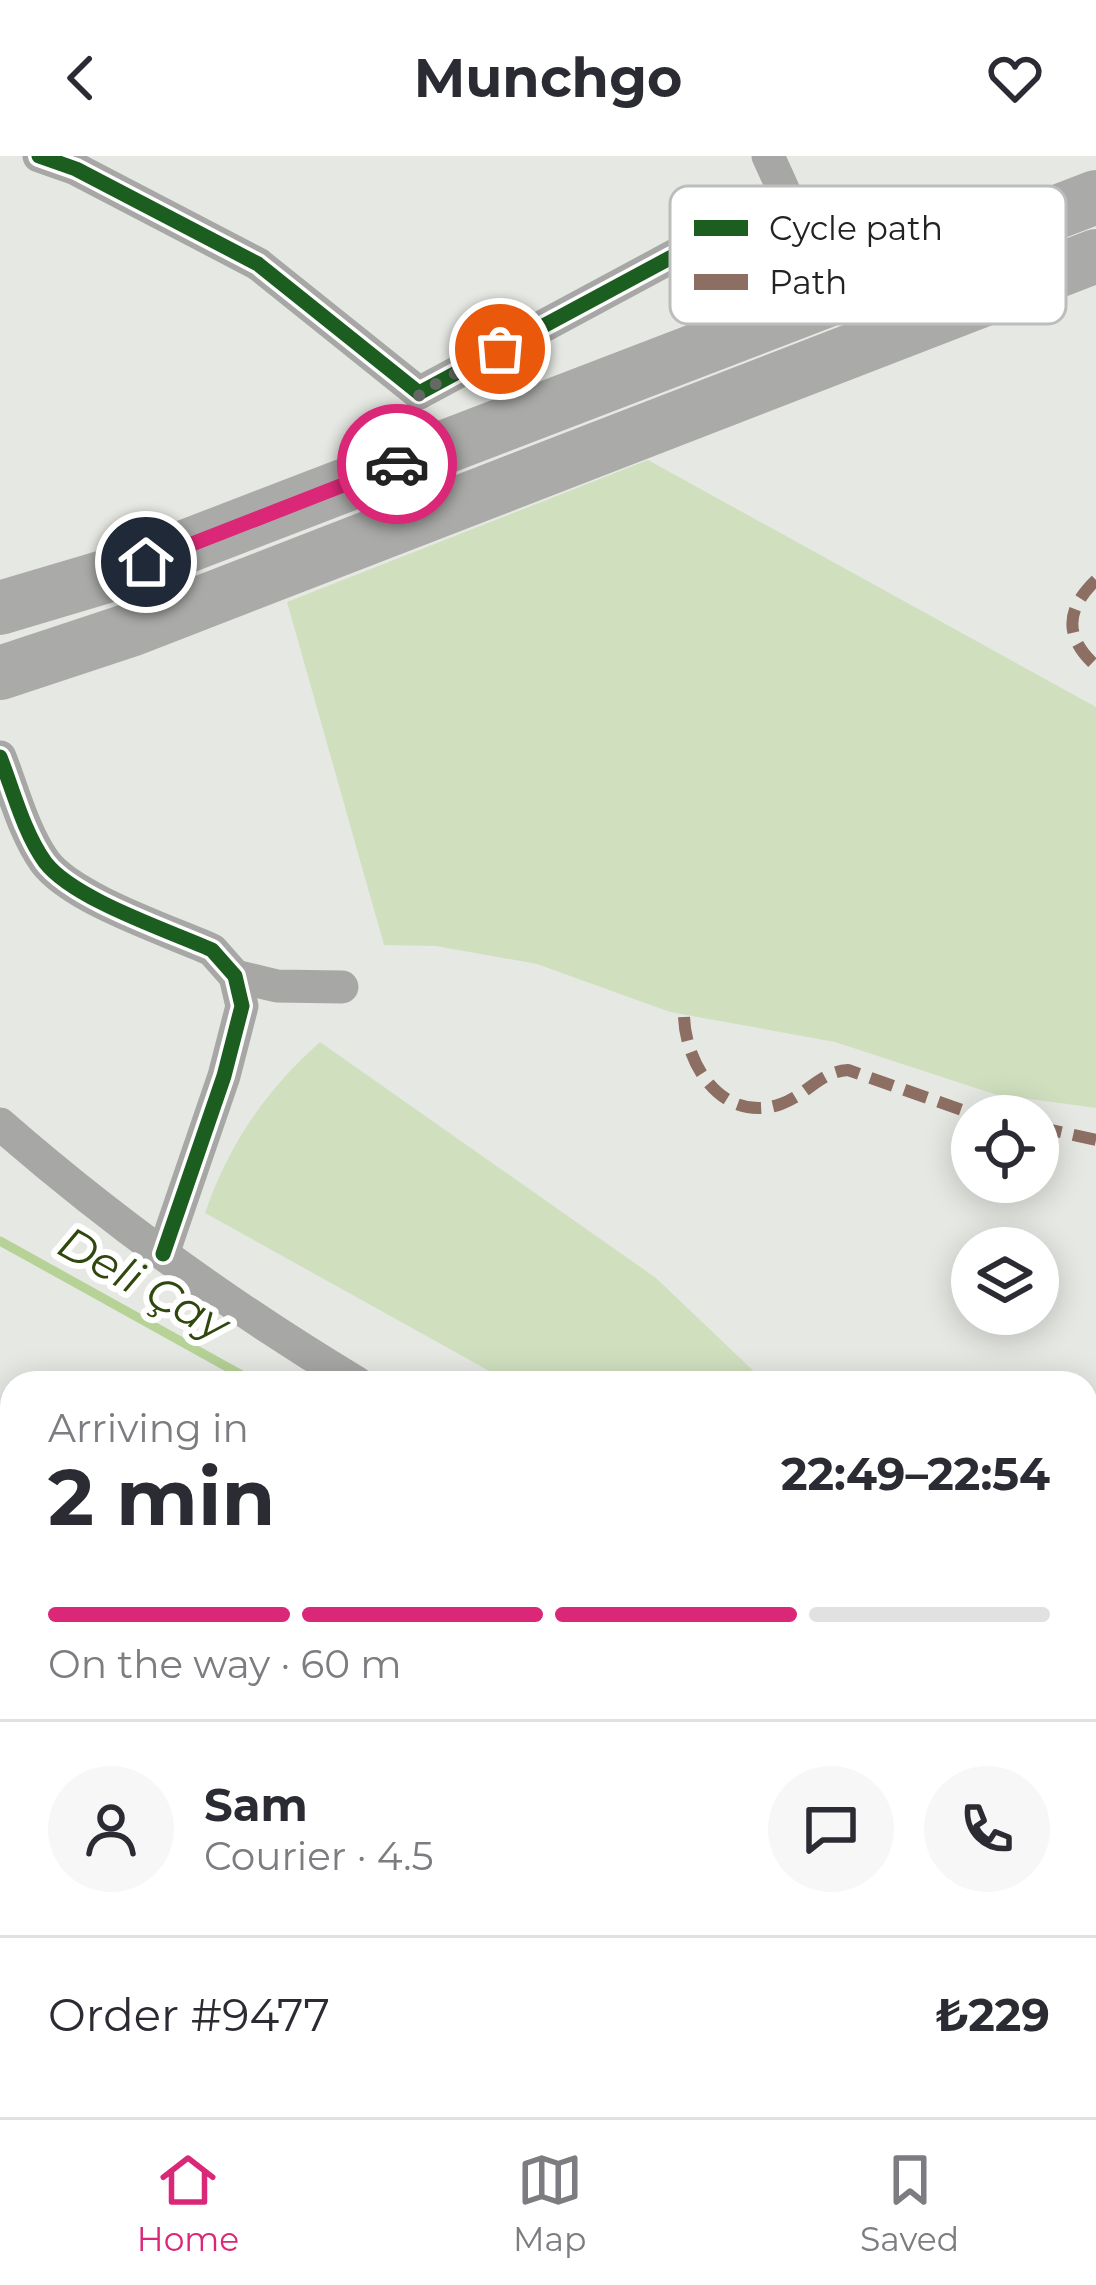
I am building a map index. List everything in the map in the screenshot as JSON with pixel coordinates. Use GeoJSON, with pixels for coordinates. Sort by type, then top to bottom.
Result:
{"type":"FeatureCollection","features":[{"type":"Feature","properties":{"kind":"main road"},"geometry":{"type":"LineString","coordinates":[[1066,208],[1096,197]]}},
{"type":"Feature","properties":{"kind":"main road"},"geometry":{"type":"LineString","coordinates":[[1066,268],[1096,256]]}},
{"type":"Feature","properties":{"kind":"main road"},"geometry":{"type":"LineString","coordinates":[[0,608],[114,574],[762,324]]}},
{"type":"Feature","properties":{"kind":"main road"},"geometry":{"type":"LineString","coordinates":[[0,673],[133,629],[920,324]]}},
{"type":"Feature","properties":{"kind":"main road"},"geometry":{"type":"LineString","coordinates":[[0,575],[177,550]]}},
{"type":"Feature","properties":{"kind":"street"},"geometry":{"type":"LineString","coordinates":[[39,156],[76,169],[258,264],[419,393],[423,454]]}},
{"type":"Feature","properties":{"kind":"street"},"geometry":{"type":"LineString","coordinates":[[768,156],[781,186]]}},
{"type":"Feature","properties":{"kind":"street"},"geometry":{"type":"LineString","coordinates":[[419,393],[670,258]]}},
{"type":"Feature","properties":{"kind":"street"},"geometry":{"type":"LineString","coordinates":[[0,757],[38,850],[59,877],[85,894],[212,950],[235,976],[242,1006],[239,1022],[163,1254]]}},
{"type":"Feature","properties":{"kind":"street"},"geometry":{"type":"LineString","coordinates":[[235,976],[277,986],[342,987]]}},
{"type":"Feature","properties":{"kind":"street"},"geometry":{"type":"LineString","coordinates":[[0,1124],[72,1187],[163,1254],[259,1324],[337,1371]]}},
{"type":"Feature","properties":{"kind":"green space"},"geometry":{"type":"Polygon","coordinates":[[[648,460],[1096,707],[1096,1108],[1059,1103],[1059,1095],[994,1094],[835,1042],[670,1012],[537,964],[436,946],[384,945],[287,602],[648,460]]]}},
{"type":"Feature","properties":{"kind":"green space"},"geometry":{"type":"Polygon","coordinates":[[[320,1042],[656,1278],[753,1371],[489,1371],[205,1213],[225,1164],[282,1080],[320,1042]]]}},
{"type":"Feature","properties":{"kind":"waterway","name":"Deli Çay"},"geometry":{"type":"LineString","coordinates":[[0,1241],[234,1371]]}},
{"type":"Feature","properties":{"kind":"marked path"},"geometry":{"type":"LineString","coordinates":[[1096,580],[1079,601],[1072,623],[1078,644],[1096,666]]}},
{"type":"Feature","properties":{"kind":"marked path"},"geometry":{"type":"LineString","coordinates":[[684,1017],[686,1036],[701,1072],[712,1087],[742,1106],[781,1104],[829,1075],[848,1070],[951,1106]]}},
{"type":"Feature","properties":{"kind":"marked path"},"geometry":{"type":"LineString","coordinates":[[1059,1132],[1096,1140]]}},
{"type":"Feature","properties":{"kind":"cycle path"},"geometry":{"type":"LineString","coordinates":[[39,156],[76,169],[258,264],[419,393],[670,258]]}},
{"type":"Feature","properties":{"kind":"cycle path"},"geometry":{"type":"LineString","coordinates":[[0,757],[31,838],[58,876],[98,901],[212,950],[235,976],[242,1006],[224,1076],[163,1254]]}},
{"type":"Feature","properties":{"kind":"way so far"},"geometry":{"type":"LineString","coordinates":[[397,464],[423,454],[419,393],[500,349]]}},
{"type":"Feature","properties":{"kind":"route"},"geometry":{"type":"LineString","coordinates":[[146,562],[397,464]]}}]}
